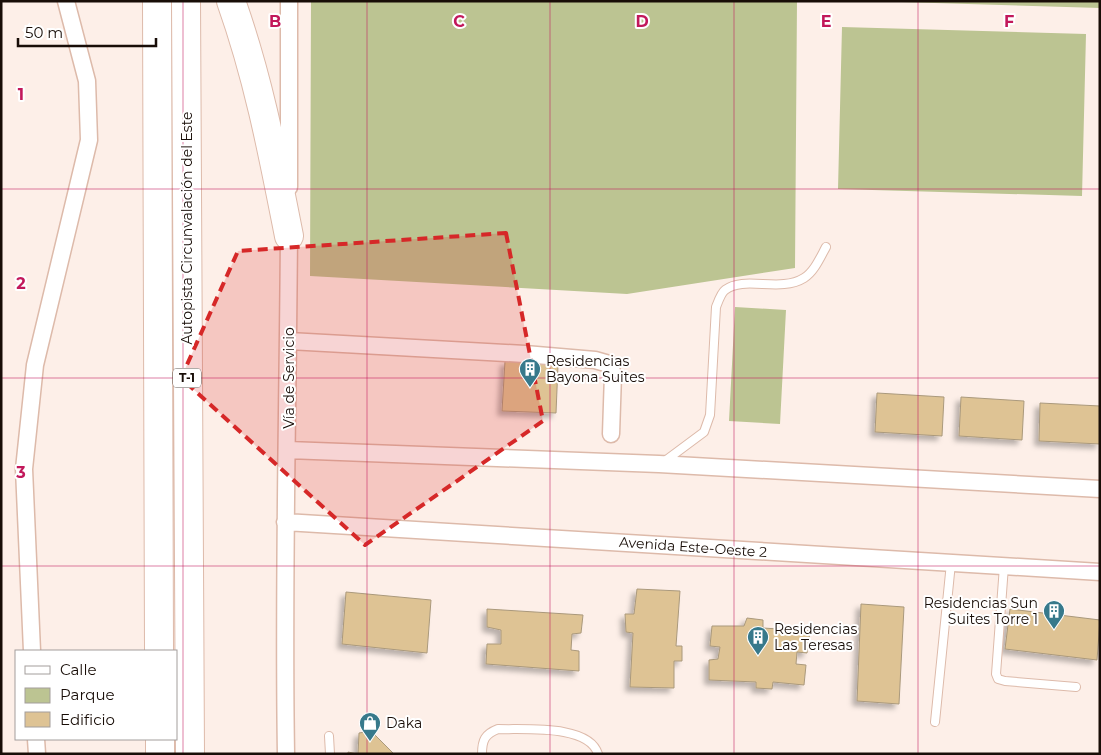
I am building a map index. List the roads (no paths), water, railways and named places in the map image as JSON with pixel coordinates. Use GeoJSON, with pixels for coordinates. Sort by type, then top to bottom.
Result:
{"type":"FeatureCollection","features":[{"type":"Feature","properties":{"kind":"highway","name":"Autopista Circunvalación del Este"},"geometry":{"type":"LineString","coordinates":[[158,1],[160,650]]}},
{"type":"Feature","properties":{"kind":"highway","name":"Autopista Circunvalación del Este"},"geometry":{"type":"LineString","coordinates":[[186,1],[190,754]]}},
{"type":"Feature","properties":{"kind":"highway"},"geometry":{"type":"LineString","coordinates":[[231,1],[249,52],[268,125],[288,236]]}},
{"type":"Feature","properties":{"kind":"highway"},"geometry":{"type":"LineString","coordinates":[[160,740],[160,754]]}},
{"type":"Feature","properties":{"kind":"street"},"geometry":{"type":"LineString","coordinates":[[32,650],[24,469],[35,365],[89,140],[87,81],[66,1]]}},
{"type":"Feature","properties":{"kind":"street","name":"Vía de Servicio"},"geometry":{"type":"LineString","coordinates":[[286,754],[289,1]]}},
{"type":"Feature","properties":{"kind":"street"},"geometry":{"type":"LineString","coordinates":[[289,341],[525,354],[595,360],[609,364],[613,374],[611,434]]}},
{"type":"Feature","properties":{"kind":"street"},"geometry":{"type":"LineString","coordinates":[[288,450],[659,464],[1100,489]]}},
{"type":"Feature","properties":{"kind":"street","name":"Avenida Este-Oeste 2"},"geometry":{"type":"LineString","coordinates":[[286,522],[1100,572]]}},
{"type":"Feature","properties":{"kind":"street"},"geometry":{"type":"LineString","coordinates":[[36,740],[36,754]]}},
{"type":"Feature","properties":{"kind":"lane"},"geometry":{"type":"LineString","coordinates":[[659,464],[675,455],[704,432],[710,415],[716,307],[724,290],[737,284],[770,286],[792,283],[804,278],[814,268],[826,247]]}},
{"type":"Feature","properties":{"kind":"lane"},"geometry":{"type":"LineString","coordinates":[[935,722],[951,563]]}},
{"type":"Feature","properties":{"kind":"lane"},"geometry":{"type":"LineString","coordinates":[[1004,566],[996,674],[998,678],[1005,681],[1076,687]]}},
{"type":"Feature","properties":{"kind":"lane"},"geometry":{"type":"LineString","coordinates":[[482,754],[482,743],[488,733],[498,729],[571,733],[588,739],[598,754]]}},
{"type":"Feature","properties":{"kind":"lane"},"geometry":{"type":"LineString","coordinates":[[330,736],[330,754]]}},
{"type":"Feature","properties":{"kind":"place","name":"Residencias Bayona Suites"},"geometry":{"type":"Point","coordinates":[530,388]}},
{"type":"Feature","properties":{"kind":"place","name":"Residencias Sun Suites Torre 1"},"geometry":{"type":"Point","coordinates":[1054,630]}},
{"type":"Feature","properties":{"kind":"place","name":"Residencias Las Teresas"},"geometry":{"type":"Point","coordinates":[758,656]}},
{"type":"Feature","properties":{"kind":"place","name":"Daka"},"geometry":{"type":"Point","coordinates":[370,742]}}]}
